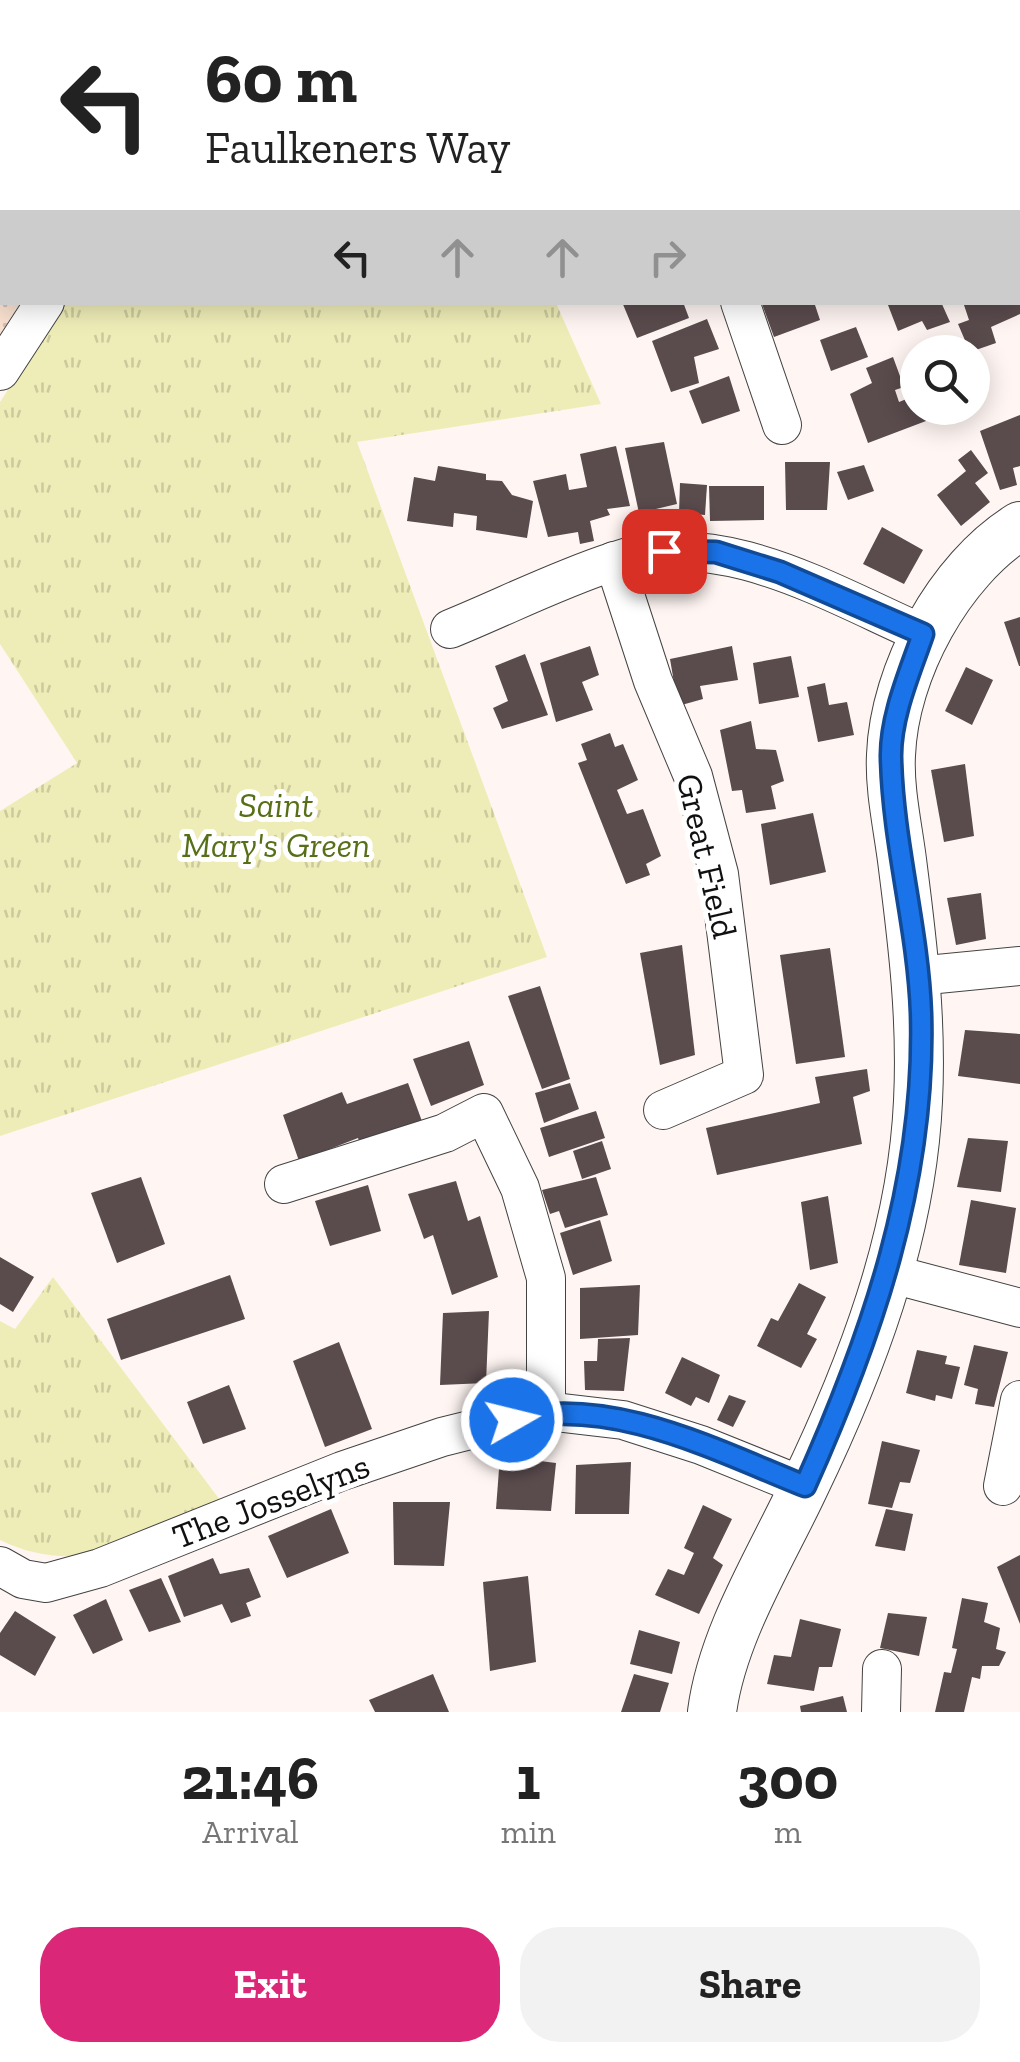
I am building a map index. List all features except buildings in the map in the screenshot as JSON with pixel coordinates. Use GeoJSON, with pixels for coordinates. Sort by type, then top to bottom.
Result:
{"type":"FeatureCollection","features":[{"type":"Feature","properties":{"kind":"street"},"geometry":{"type":"LineString","coordinates":[[0,371],[43,305]]}},
{"type":"Feature","properties":{"kind":"street"},"geometry":{"type":"LineString","coordinates":[[741,305],[782,426]]}},
{"type":"Feature","properties":{"kind":"street"},"geometry":{"type":"LineString","coordinates":[[712,1712],[715,1687],[748,1604],[855,1374],[888,1273],[918,1102],[921,1013],[890,754],[923,634],[964,577],[1020,526]]}},
{"type":"Feature","properties":{"kind":"street"},"geometry":{"type":"LineString","coordinates":[[450,629],[614,560],[664,551],[716,552],[780,572],[923,634]]}},
{"type":"Feature","properties":{"kind":"street","name":"Great Field"},"geometry":{"type":"LineString","coordinates":[[614,560],[653,681],[693,776],[719,874],[744,1075],[662,1110]]}},
{"type":"Feature","properties":{"kind":"street"},"geometry":{"type":"LineString","coordinates":[[916,976],[1020,966]]}},
{"type":"Feature","properties":{"kind":"street"},"geometry":{"type":"LineString","coordinates":[[284,1184],[444,1134],[484,1114],[520,1188],[546,1278],[546,1411]]}},
{"type":"Feature","properties":{"kind":"street"},"geometry":{"type":"LineString","coordinates":[[888,1273],[1020,1308]]}},
{"type":"Feature","properties":{"kind":"street"},"geometry":{"type":"LineString","coordinates":[[1003,1486],[1020,1400]]}},
{"type":"Feature","properties":{"kind":"street","name":"The Josselyns"},"geometry":{"type":"LineString","coordinates":[[0,1566],[23,1579],[46,1583],[100,1568],[342,1471],[442,1437],[546,1411],[623,1420],[702,1445],[805,1486]]}},
{"type":"Feature","properties":{"kind":"street"},"geometry":{"type":"LineString","coordinates":[[881,1712],[882,1668]]}},
{"type":"Feature","properties":{"kind":"shaded area"},"geometry":{"type":"Polygon","coordinates":[[[0,305],[19,305],[0,335],[0,305]]]}},
{"type":"Feature","properties":{"kind":"green space","name":"Saint Mary's Green"},"geometry":{"type":"Polygon","coordinates":[[[63,305],[557,305],[601,404],[357,442],[547,957],[0,1136],[0,811],[77,763],[0,644],[0,402],[63,305]]]}},
{"type":"Feature","properties":{"kind":"green space"},"geometry":{"type":"Polygon","coordinates":[[[53,1277],[223,1504],[140,1540],[86,1555],[30,1551],[0,1540],[0,1321],[15,1329],[53,1277]]]}},
{"type":"Feature","properties":{"kind":"route"},"geometry":{"type":"LineString","coordinates":[[512,1420],[546,1411],[623,1420],[702,1445],[805,1486],[855,1374],[888,1273],[907,1184],[918,1102],[921,1013],[890,754],[923,634],[780,572],[716,552],[664,551]]}}]}
